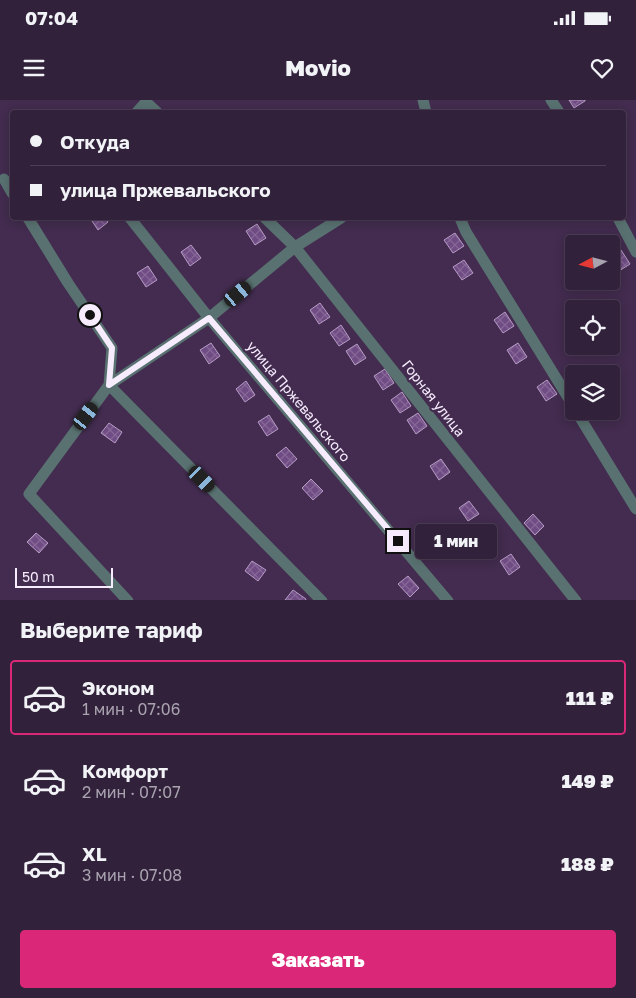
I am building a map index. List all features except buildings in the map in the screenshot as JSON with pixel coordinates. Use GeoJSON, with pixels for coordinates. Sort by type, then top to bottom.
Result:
{"type":"FeatureCollection","features":[{"type":"Feature","properties":{"kind":"street"},"geometry":{"type":"LineString","coordinates":[[140,110],[146,102],[155,110]]}},
{"type":"Feature","properties":{"kind":"street"},"geometry":{"type":"LineString","coordinates":[[29,220],[68,283],[112,348],[109,385],[322,600]]}},
{"type":"Feature","properties":{"kind":"street","name":"улица Пржевальского"},"geometry":{"type":"LineString","coordinates":[[132,220],[209,318],[448,600]]}},
{"type":"Feature","properties":{"kind":"street","name":"Горная улица"},"geometry":{"type":"LineString","coordinates":[[267,220],[295,247],[576,600]]}},
{"type":"Feature","properties":{"kind":"street"},"geometry":{"type":"LineString","coordinates":[[128,600],[29,494],[109,385],[209,318],[295,247],[338,220]]}},
{"type":"Feature","properties":{"kind":"street"},"geometry":{"type":"LineString","coordinates":[[461,220],[466,232],[565,393]]}},
{"type":"Feature","properties":{"kind":"street"},"geometry":{"type":"LineString","coordinates":[[619,220],[636,252]]}},
{"type":"Feature","properties":{"kind":"street"},"geometry":{"type":"LineString","coordinates":[[582,420],[636,508]]}},
{"type":"Feature","properties":{"kind":"route"},"geometry":{"type":"LineString","coordinates":[[90,315],[112,348],[109,385],[209,318],[398,541]]}}]}
